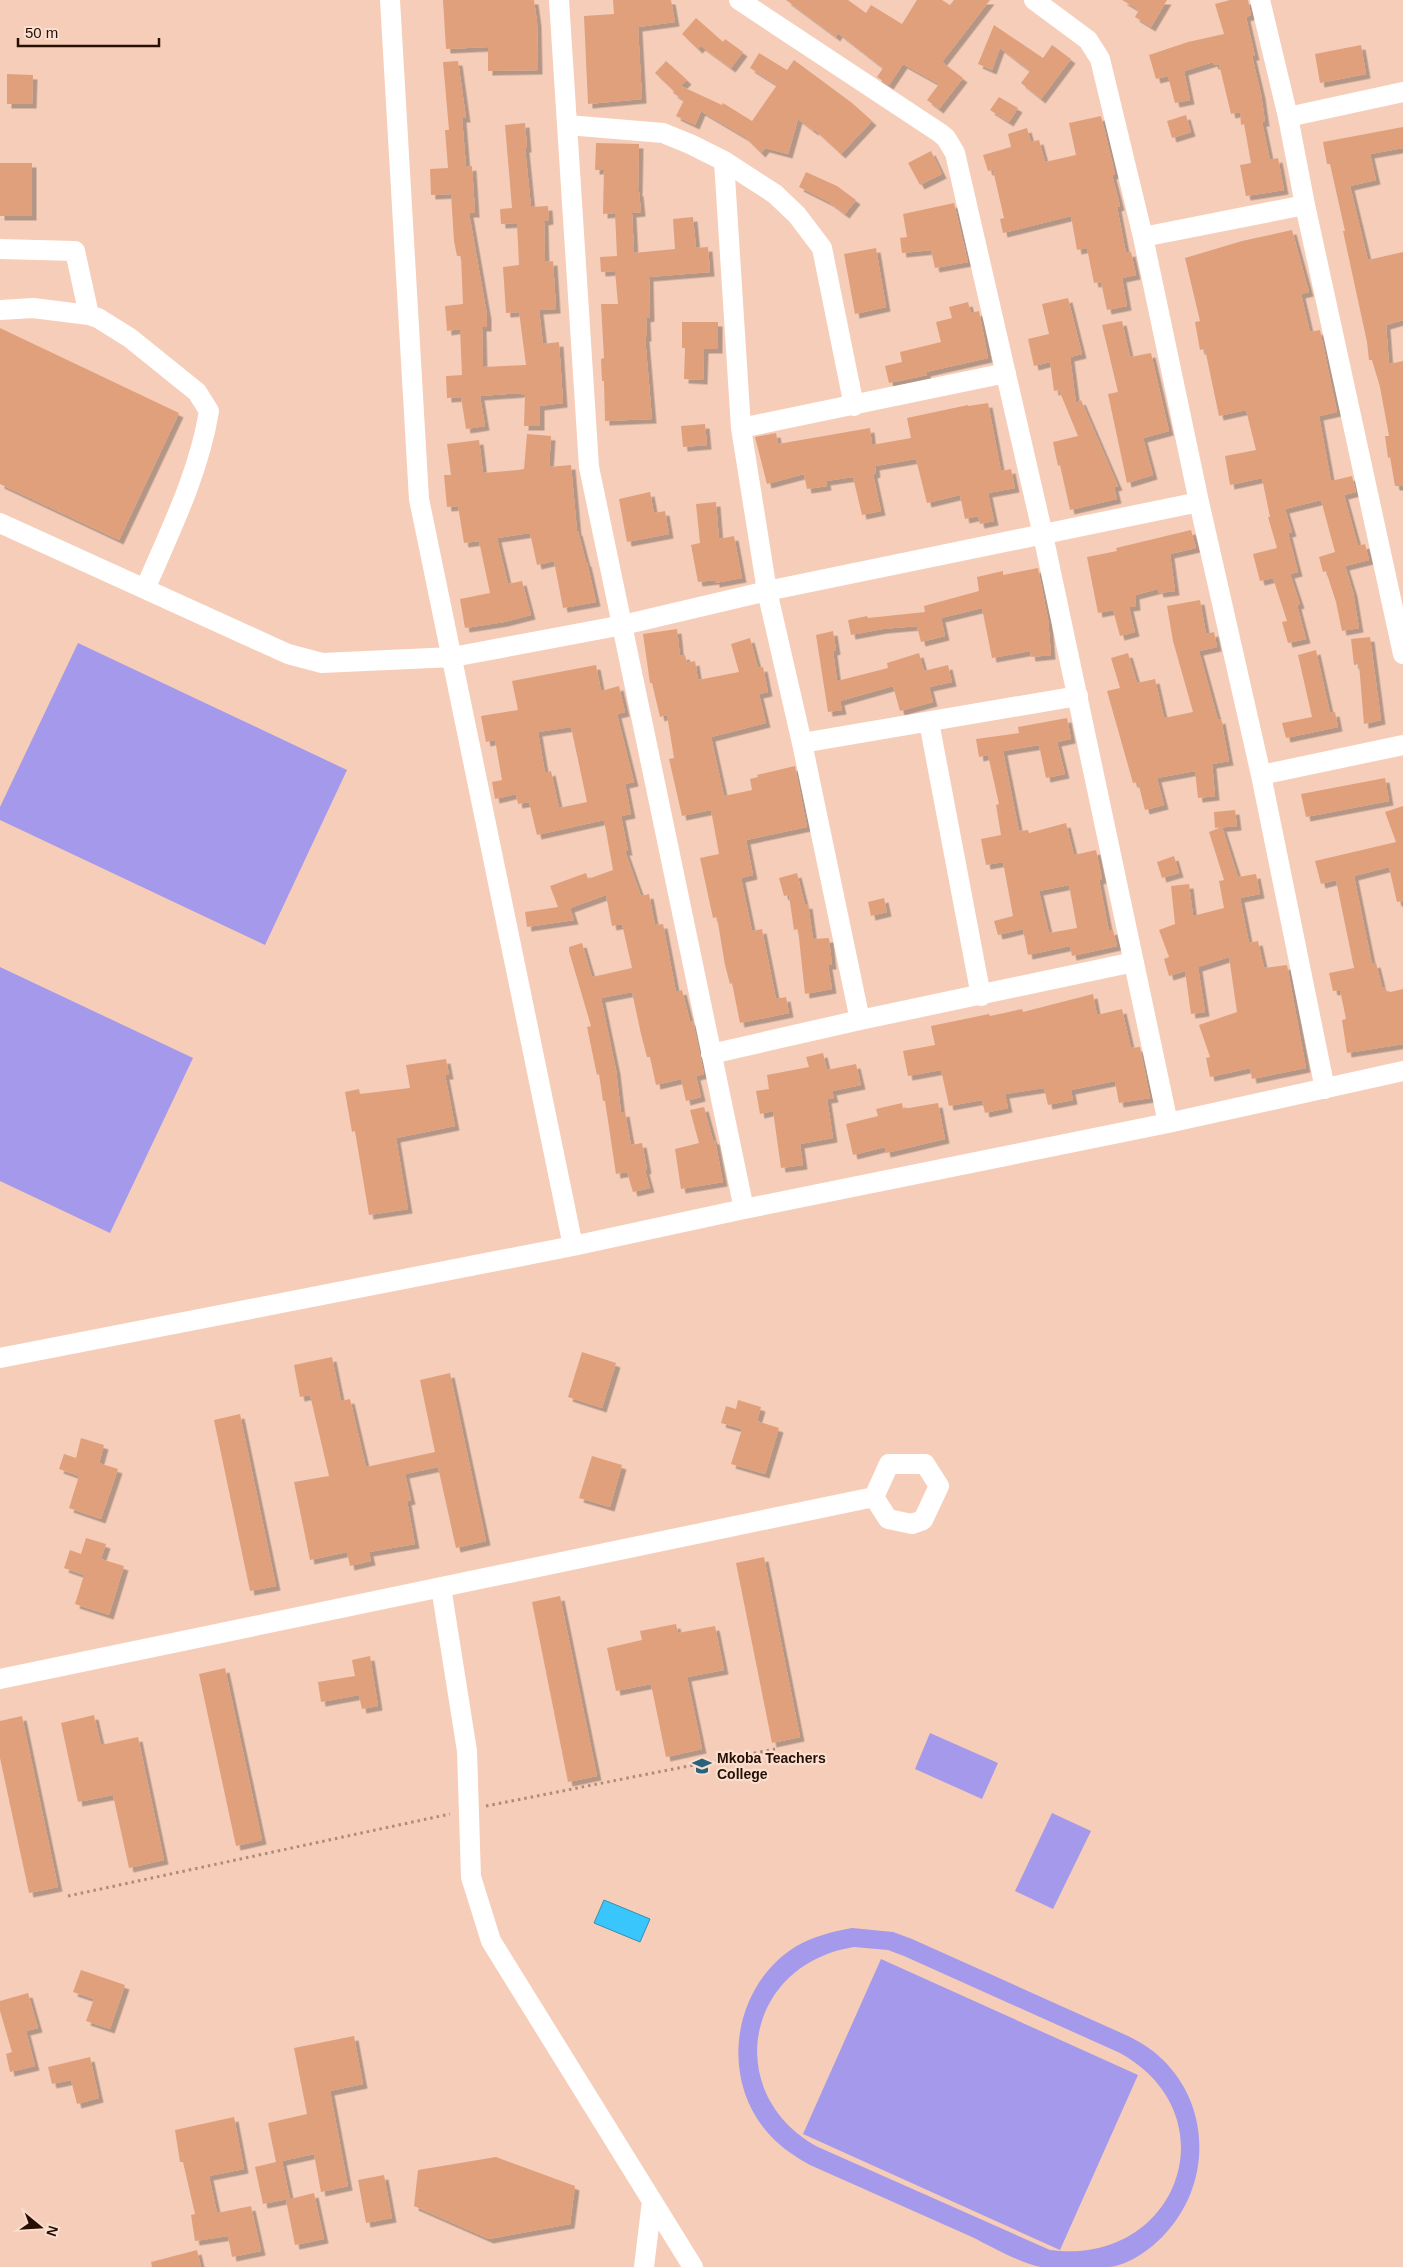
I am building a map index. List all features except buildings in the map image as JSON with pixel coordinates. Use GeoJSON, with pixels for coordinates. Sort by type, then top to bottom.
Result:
{"type":"FeatureCollection","features":[{"type":"Feature","properties":{"kind":"street"},"geometry":{"type":"LineString","coordinates":[[390,0],[417,483],[573,1246]]}},
{"type":"Feature","properties":{"kind":"street"},"geometry":{"type":"LineString","coordinates":[[559,0],[586,448],[592,487],[623,625],[744,1209]]}},
{"type":"Feature","properties":{"kind":"street"},"geometry":{"type":"LineString","coordinates":[[739,0],[946,138],[955,153],[1043,535],[1168,1123]]}},
{"type":"Feature","properties":{"kind":"street"},"geometry":{"type":"LineString","coordinates":[[1034,0],[1076,30],[1096,50],[1142,237],[1199,502],[1261,775],[1325,1089]]}},
{"type":"Feature","properties":{"kind":"street"},"geometry":{"type":"LineString","coordinates":[[1260,0],[1288,117],[1305,205],[1398,598],[1403,654]]}},
{"type":"Feature","properties":{"kind":"street"},"geometry":{"type":"LineString","coordinates":[[1288,117],[1403,92]]}},
{"type":"Feature","properties":{"kind":"street"},"geometry":{"type":"LineString","coordinates":[[568,125],[663,133],[724,161],[787,204],[822,248],[854,406]]}},
{"type":"Feature","properties":{"kind":"street"},"geometry":{"type":"LineString","coordinates":[[724,161],[740,428],[767,591],[802,743],[860,1020]]}},
{"type":"Feature","properties":{"kind":"street"},"geometry":{"type":"LineString","coordinates":[[1142,237],[1305,205]]}},
{"type":"Feature","properties":{"kind":"street"},"geometry":{"type":"LineString","coordinates":[[0,250],[76,251],[88,315]]}},
{"type":"Feature","properties":{"kind":"street"},"geometry":{"type":"LineString","coordinates":[[0,310],[33,308],[98,318],[130,338],[198,392],[209,411],[204,442],[180,508],[145,589]]}},
{"type":"Feature","properties":{"kind":"street"},"geometry":{"type":"LineString","coordinates":[[740,428],[854,406],[1006,373]]}},
{"type":"Feature","properties":{"kind":"street"},"geometry":{"type":"LineString","coordinates":[[0,523],[288,654],[322,663],[453,657],[623,625],[767,591],[1199,502]]}},
{"type":"Feature","properties":{"kind":"street"},"geometry":{"type":"LineString","coordinates":[[802,743],[1078,696]]}},
{"type":"Feature","properties":{"kind":"street"},"geometry":{"type":"LineString","coordinates":[[929,722],[981,996]]}},
{"type":"Feature","properties":{"kind":"street"},"geometry":{"type":"LineString","coordinates":[[1261,775],[1403,745]]}},
{"type":"Feature","properties":{"kind":"street"},"geometry":{"type":"LineString","coordinates":[[712,1054],[860,1020],[981,996],[1134,962]]}},
{"type":"Feature","properties":{"kind":"street"},"geometry":{"type":"LineString","coordinates":[[0,1358],[573,1246],[744,1209],[1168,1123],[1403,1072]]}},
{"type":"Feature","properties":{"kind":"street"},"geometry":{"type":"LineString","coordinates":[[0,1680],[874,1497]]}},
{"type":"Feature","properties":{"kind":"street"},"geometry":{"type":"LineString","coordinates":[[441,1588],[467,1751],[471,1877],[491,1941],[693,2267]]}},
{"type":"Feature","properties":{"kind":"street"},"geometry":{"type":"LineString","coordinates":[[644,2267],[652,2201]]}},
{"type":"Feature","properties":{"kind":"path"},"geometry":{"type":"LineString","coordinates":[[68,1896],[469,1810],[774,1749]]}},
{"type":"Feature","properties":{"kind":"shaded area"},"geometry":{"type":"Polygon","coordinates":[[[78,643],[347,770],[265,945],[0,820],[0,807],[78,643]]]}},
{"type":"Feature","properties":{"kind":"shaded area"},"geometry":{"type":"Polygon","coordinates":[[[0,967],[193,1058],[110,1233],[0,1181],[0,967]]]}},
{"type":"Feature","properties":{"kind":"shaded area"},"geometry":{"type":"Polygon","coordinates":[[[930,1733],[998,1763],[982,1799],[915,1769],[930,1733]]]}},
{"type":"Feature","properties":{"kind":"shaded area"},"geometry":{"type":"Polygon","coordinates":[[[1052,1813],[1091,1831],[1053,1909],[1015,1891],[1052,1813]]]}},
{"type":"Feature","properties":{"kind":"shaded area"},"geometry":{"type":"Polygon","coordinates":[[[852,1928],[893,1932],[912,1939],[1128,2036],[1146,2046],[1162,2059],[1178,2078],[1190,2100],[1197,2123],[1199,2147],[1197,2170],[1191,2194],[1179,2215],[1153,2246],[1132,2260],[1117,2266],[1041,2267],[1033,2265],[810,2165],[773,2139],[763,2127],[750,2105],[741,2081],[738,2055],[740,2030],[747,2006],[759,1983],[775,1963],[795,1947],[816,1937],[852,1928]],[[854,1947],[817,1958],[789,1978],[769,2004],[759,2034],[758,2065],[767,2096],[787,2124],[818,2147],[1050,2250],[1094,2249],[1130,2235],[1158,2212],[1175,2182],[1181,2148],[1175,2113],[1155,2080],[1120,2053],[888,1950],[854,1947]]]}},
{"type":"Feature","properties":{"kind":"shaded area"},"geometry":{"type":"Polygon","coordinates":[[[881,1959],[1138,2075],[1060,2250],[803,2134],[881,1959]]]}},
{"type":"Feature","properties":{"kind":"water"},"geometry":{"type":"Polygon","coordinates":[[[604,1900],[650,1919],[640,1942],[594,1923],[604,1900]]]}},
{"type":"Feature","properties":{"kind":"place","name":"Mkoba Teachers College"},"geometry":{"type":"Point","coordinates":[702,1766]}}]}
